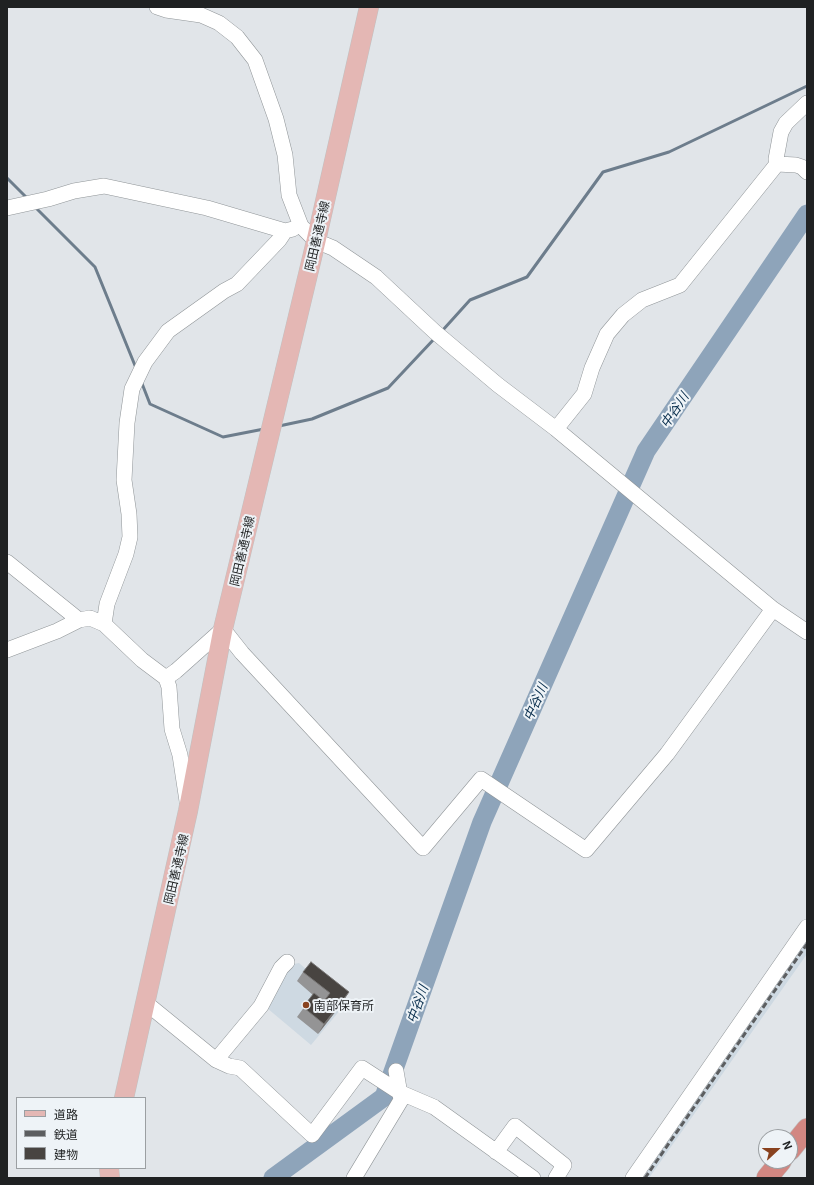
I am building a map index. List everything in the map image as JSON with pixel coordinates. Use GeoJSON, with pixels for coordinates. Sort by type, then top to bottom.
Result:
{"type":"FeatureCollection","features":[{"type":"Feature","properties":{"kind":"highway"},"geometry":{"type":"LineString","coordinates":[[798,1140],[807,1129]]}},
{"type":"Feature","properties":{"kind":"highway"},"geometry":{"type":"LineString","coordinates":[[767,1178],[774,1169]]}},
{"type":"Feature","properties":{"kind":"main road","name":"岡田善通寺線"},"geometry":{"type":"LineString","coordinates":[[124,1097],[188,811],[223,629],[316,241],[369,7]]}},
{"type":"Feature","properties":{"kind":"street"},"geometry":{"type":"LineString","coordinates":[[157,7],[166,10],[201,15],[219,23],[237,37],[255,60],[276,119],[284,155],[288,194],[301,226],[316,241],[332,248],[376,277],[462,355],[498,385],[556,429],[773,609],[807,632]]}},
{"type":"Feature","properties":{"kind":"street"},"geometry":{"type":"LineString","coordinates":[[556,429],[584,394],[592,368],[607,334],[623,315],[642,300],[680,285],[777,164],[776,159],[781,132],[786,123],[807,103]]}},
{"type":"Feature","properties":{"kind":"street"},"geometry":{"type":"LineString","coordinates":[[777,164],[796,165],[802,167],[807,172]]}},
{"type":"Feature","properties":{"kind":"street"},"geometry":{"type":"LineString","coordinates":[[7,208],[48,199],[74,191],[104,186],[207,208],[285,231],[301,226]]}},
{"type":"Feature","properties":{"kind":"street"},"geometry":{"type":"LineString","coordinates":[[104,624],[107,604],[126,554],[130,537],[129,514],[124,480],[127,422],[132,389],[145,362],[168,331],[224,291],[237,284],[280,240],[285,231]]}},
{"type":"Feature","properties":{"kind":"street"},"geometry":{"type":"LineString","coordinates":[[7,562],[78,620]]}},
{"type":"Feature","properties":{"kind":"street"},"geometry":{"type":"LineString","coordinates":[[166,678],[176,671],[223,629],[247,659],[422,848],[481,779],[586,850],[668,754],[773,609]]}},
{"type":"Feature","properties":{"kind":"street"},"geometry":{"type":"LineString","coordinates":[[7,650],[57,631],[78,620],[90,618],[104,624],[142,660],[166,678],[169,687],[172,729],[180,755],[188,811]]}},
{"type":"Feature","properties":{"kind":"street"},"geometry":{"type":"LineString","coordinates":[[633,1178],[807,926]]}},
{"type":"Feature","properties":{"kind":"street"},"geometry":{"type":"LineString","coordinates":[[216,1060],[261,1006],[281,968],[287,962]]}},
{"type":"Feature","properties":{"kind":"street"},"geometry":{"type":"LineString","coordinates":[[146,1003],[216,1060],[229,1066],[240,1068],[312,1135],[362,1068],[399,1092],[434,1107],[533,1178]]}},
{"type":"Feature","properties":{"kind":"street"},"geometry":{"type":"LineString","coordinates":[[354,1178],[401,1100],[396,1071]]}},
{"type":"Feature","properties":{"kind":"street"},"geometry":{"type":"LineString","coordinates":[[496,1152],[515,1126],[564,1165],[556,1178]]}},
{"type":"Feature","properties":{"kind":"shaded area"},"geometry":{"type":"Polygon","coordinates":[[[807,935],[807,954],[649,1178],[639,1178],[807,935]]]}},
{"type":"Feature","properties":{"kind":"shaded area","name":"南部保育所"},"geometry":{"type":"Polygon","coordinates":[[[299,963],[346,1003],[311,1045],[267,1008],[287,969],[294,964],[299,963]]]}},
{"type":"Feature","properties":{"kind":"building"},"geometry":{"type":"Polygon","coordinates":[[[311,962],[349,992],[324,1024],[303,1007],[314,993],[324,1001],[330,993],[303,972],[311,962]]]}},
{"type":"Feature","properties":{"kind":"waterway"},"geometry":{"type":"LineString","coordinates":[[442,331],[470,300],[527,277],[603,172],[669,152],[807,86]]}},
{"type":"Feature","properties":{"kind":"waterway"},"geometry":{"type":"LineString","coordinates":[[7,178],[27,198]]}},
{"type":"Feature","properties":{"kind":"waterway"},"geometry":{"type":"LineString","coordinates":[[35,207],[95,267],[136,368]]}},
{"type":"Feature","properties":{"kind":"waterway","name":"中谷川"},"geometry":{"type":"LineString","coordinates":[[273,1178],[384,1097],[482,822],[646,451],[807,214]]}},
{"type":"Feature","properties":{"kind":"waterway"},"geometry":{"type":"LineString","coordinates":[[279,426],[312,419],[388,388],[435,338]]}},
{"type":"Feature","properties":{"kind":"waterway"},"geometry":{"type":"LineString","coordinates":[[141,381],[150,404],[223,437],[264,429]]}},
{"type":"Feature","properties":{"kind":"railway"},"geometry":{"type":"LineString","coordinates":[[645,1178],[807,944]]}},
{"type":"Feature","properties":{"kind":"place","name":"南部保育所"},"geometry":{"type":"Point","coordinates":[306,1005]}}]}
